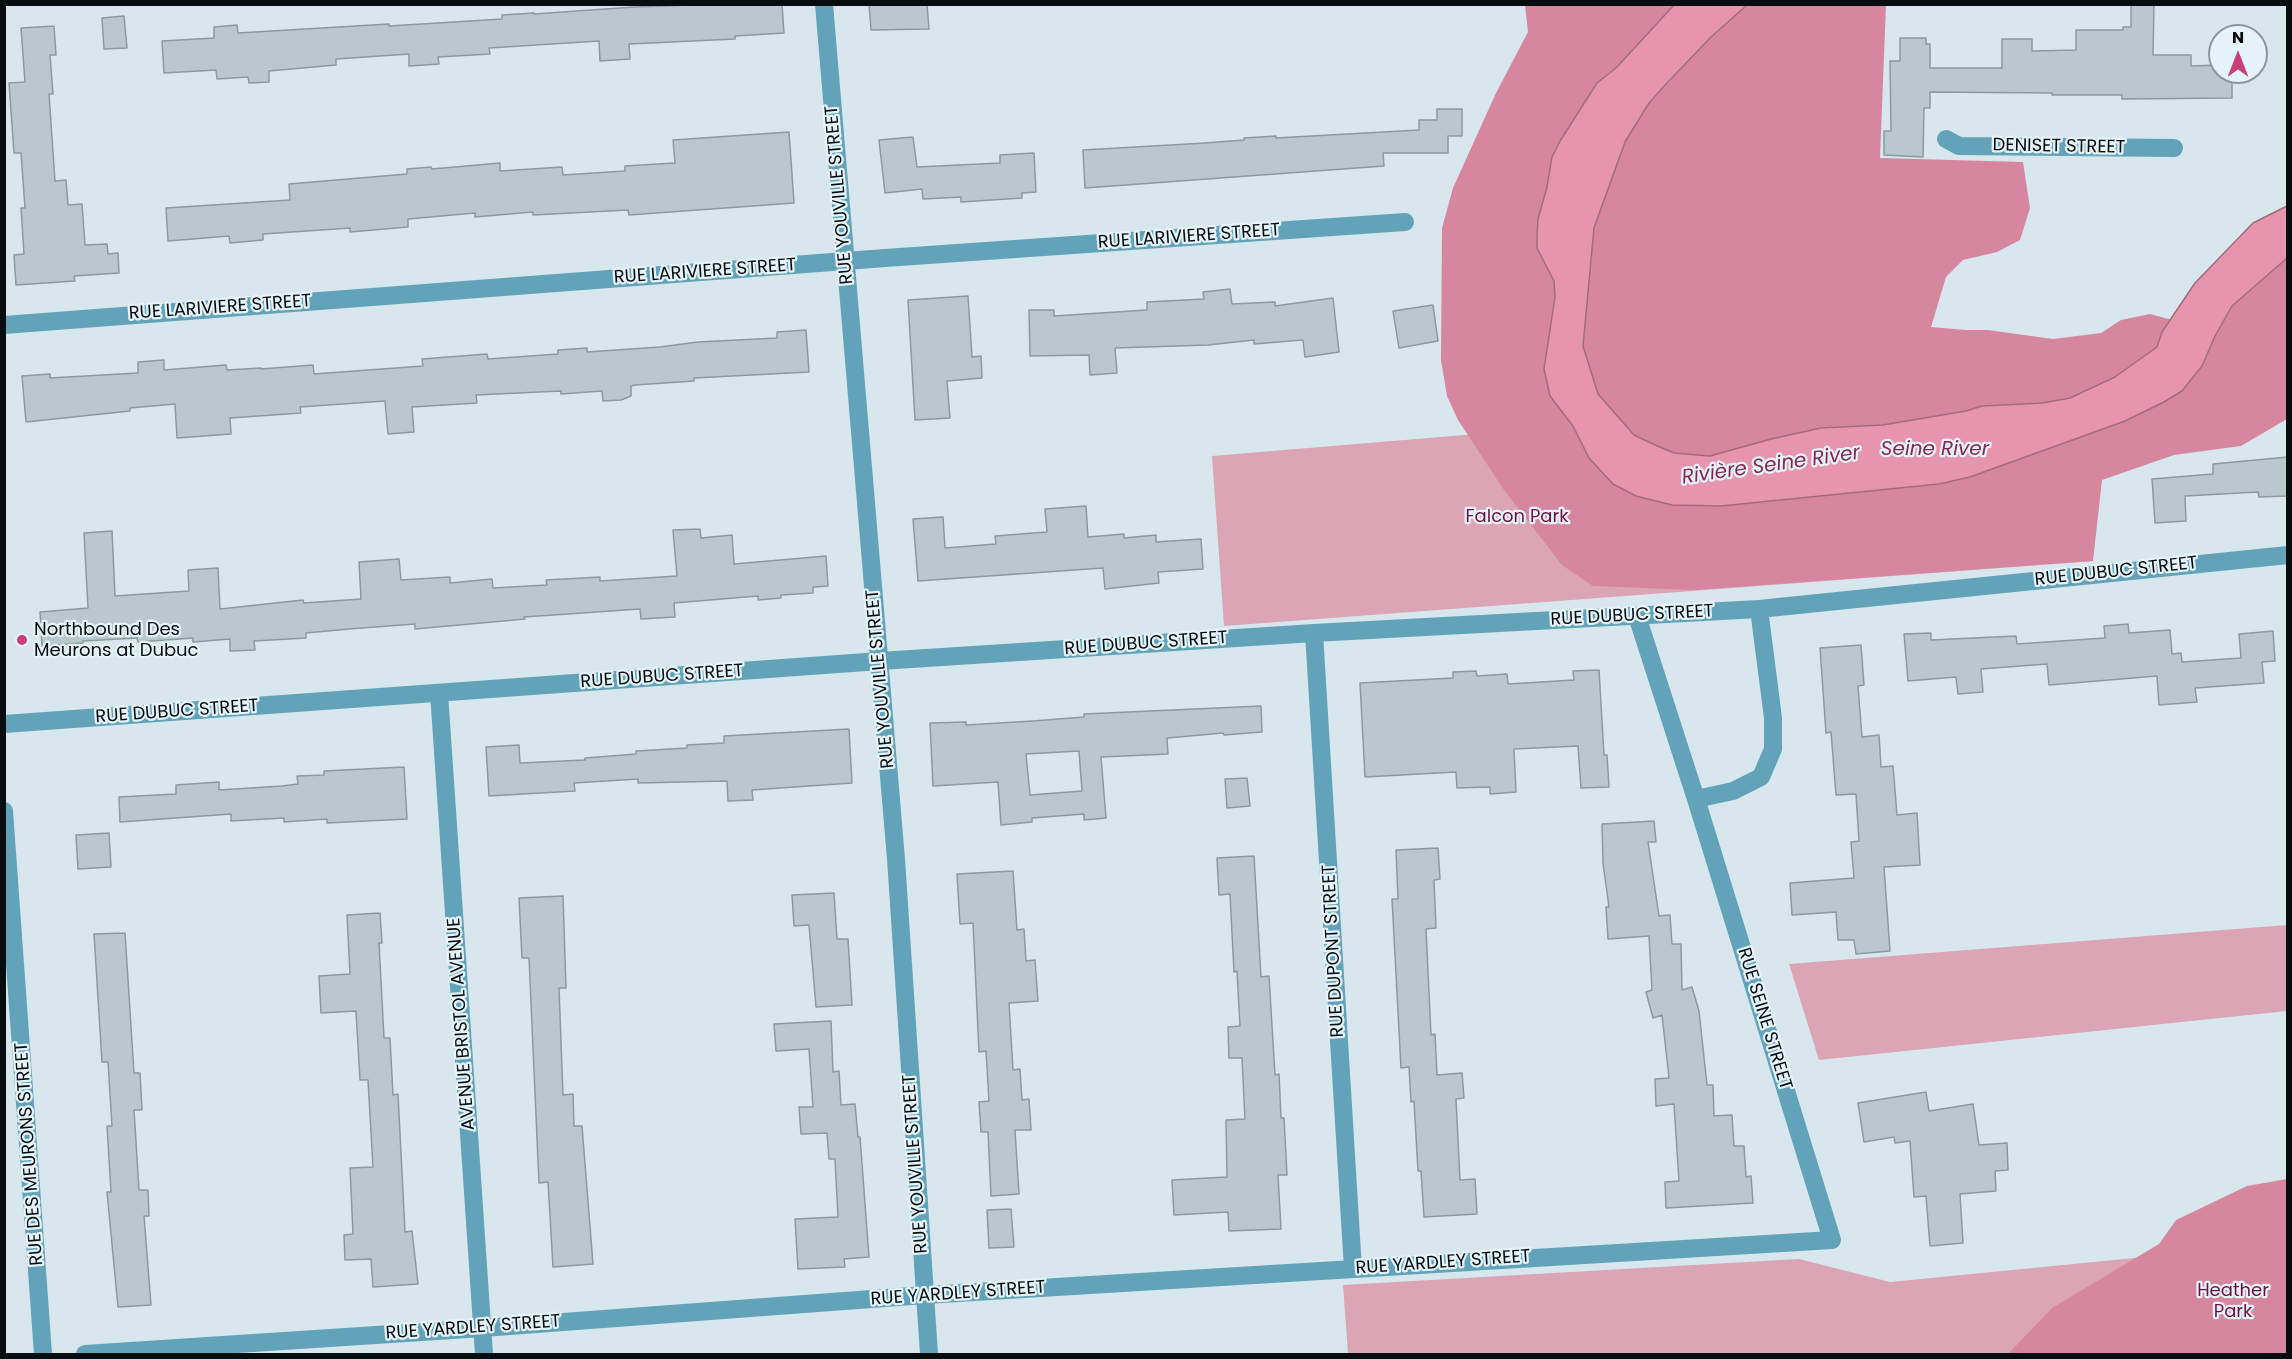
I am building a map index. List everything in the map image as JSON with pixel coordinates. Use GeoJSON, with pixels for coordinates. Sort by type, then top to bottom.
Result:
{"type":"FeatureCollection","features":[{"type":"Feature","properties":{"kind":"street","name":"RUE YOUVILLE STREET"},"geometry":{"type":"LineString","coordinates":[[824,4],[896,859],[929,1354]]}},
{"type":"Feature","properties":{"kind":"street","name":"DENISET STREET"},"geometry":{"type":"LineString","coordinates":[[1946,139],[1959,146],[2174,148]]}},
{"type":"Feature","properties":{"kind":"street","name":"RUE LARIVIERE STREET"},"geometry":{"type":"LineString","coordinates":[[4,325],[845,261],[1405,222]]}},
{"type":"Feature","properties":{"kind":"street","name":"RUE DUBUC STREET"},"geometry":{"type":"LineString","coordinates":[[4,724],[879,661],[1314,633],[1759,609],[2288,555]]}},
{"type":"Feature","properties":{"kind":"street"},"geometry":{"type":"LineString","coordinates":[[1696,799],[1734,792],[1761,777],[1773,749],[1773,718],[1759,609]]}},
{"type":"Feature","properties":{"kind":"street","name":"RUE SEINE STREET"},"geometry":{"type":"LineString","coordinates":[[1637,616],[1832,1240]]}},
{"type":"Feature","properties":{"kind":"street","name":"RUE DUPONT STREET"},"geometry":{"type":"LineString","coordinates":[[1314,633],[1353,1269]]}},
{"type":"Feature","properties":{"kind":"street","name":"AVENUE BRISTOL AVENUE"},"geometry":{"type":"LineString","coordinates":[[439,693],[484,1354]]}},
{"type":"Feature","properties":{"kind":"street","name":"RUE DES MEURONS STREET"},"geometry":{"type":"LineString","coordinates":[[4,811],[43,1354]]}},
{"type":"Feature","properties":{"kind":"street","name":"RUE YARDLEY STREET"},"geometry":{"type":"LineString","coordinates":[[85,1354],[483,1328],[925,1295],[1832,1240]]}},
{"type":"Feature","properties":{"kind":"green space"},"geometry":{"type":"Polygon","coordinates":[[[1747,4],[1886,5],[1880,158],[2023,162],[2030,208],[2020,240],[1997,252],[1963,260],[1946,277],[1931,327],[1988,330],[2053,339],[2101,333],[2121,320],[2150,314],[2172,320],[2162,332],[2157,347],[2115,377],[2070,398],[2042,403],[1982,406],[1966,411],[1883,425],[1821,428],[1710,456],[1674,453],[1634,435],[1598,394],[1583,346],[1594,228],[1625,142],[1649,103],[1711,37],[1747,4]]]}},
{"type":"Feature","properties":{"kind":"green space"},"geometry":{"type":"Polygon","coordinates":[[[1525,5],[1675,5],[1616,68],[1597,83],[1552,157],[1538,219],[1537,248],[1554,281],[1555,297],[1544,369],[1550,396],[1573,426],[1589,458],[1721,506],[1939,484],[1970,477],[2125,421],[2182,391],[2202,366],[2232,306],[2287,258],[2287,419],[2241,446],[2174,455],[2102,480],[2093,561],[1695,590],[1593,586],[1562,565],[1504,490],[1458,420],[1447,396],[1441,360],[1442,228],[1453,188],[1496,93],[1528,32],[1525,5]]]}},
{"type":"Feature","properties":{"kind":"green space","name":"Falcon Park"},"geometry":{"type":"Polygon","coordinates":[[[1573,426],[1970,477],[2087,434],[2093,561],[1224,626],[1212,456],[1573,426]]]}},
{"type":"Feature","properties":{"kind":"green space"},"geometry":{"type":"Polygon","coordinates":[[[2287,925],[2287,1011],[1819,1060],[1789,964],[2287,925]]]}},
{"type":"Feature","properties":{"kind":"green space"},"geometry":{"type":"Polygon","coordinates":[[[2287,1179],[2287,1354],[2008,1354],[2052,1308],[2159,1244],[2176,1220],[2247,1186],[2287,1179]]]}},
{"type":"Feature","properties":{"kind":"green space","name":"Heather Park"},"geometry":{"type":"Polygon","coordinates":[[[2287,1243],[2287,1354],[1348,1354],[1343,1285],[1799,1259],[1890,1282],[2287,1243]]]}},
{"type":"Feature","properties":{"kind":"water","name":"Seine River"},"geometry":{"type":"Polygon","coordinates":[[[1675,4],[1747,5],[1711,37],[1649,103],[1625,142],[1594,228],[1583,346],[1598,394],[1634,435],[1674,453],[1710,456],[1821,428],[1883,425],[1966,411],[1982,406],[2042,403],[2070,398],[2115,377],[2157,347],[2162,332],[2195,283],[2253,223],[2287,206],[2287,258],[2232,306],[2202,366],[2182,391],[2125,421],[1970,477],[1939,484],[1721,506],[1672,505],[1636,496],[1613,484],[1589,458],[1573,426],[1550,396],[1544,369],[1555,297],[1554,281],[1537,248],[1538,219],[1552,157],[1560,141],[1597,83],[1616,68],[1675,4]]]}},
{"type":"Feature","properties":{"kind":"building"},"geometry":{"type":"Polygon","coordinates":[[[782,4],[784,33],[735,36],[735,39],[629,44],[630,59],[600,61],[599,41],[489,48],[490,54],[438,57],[439,64],[409,66],[409,54],[336,59],[336,65],[269,71],[269,82],[249,83],[248,77],[217,79],[216,70],[164,73],[162,41],[214,38],[214,27],[237,25],[238,33],[502,19],[502,15],[634,7],[782,4]]]}},
{"type":"Feature","properties":{"kind":"building"},"geometry":{"type":"Polygon","coordinates":[[[869,4],[927,4],[929,29],[871,30],[869,4]]]}},
{"type":"Feature","properties":{"kind":"building"},"geometry":{"type":"Polygon","coordinates":[[[2131,4],[2154,4],[2153,55],[2191,55],[2191,66],[2208,65],[2208,84],[2232,84],[2232,98],[2122,99],[2122,95],[1930,92],[1930,108],[1924,108],[1923,157],[1884,155],[1884,131],[1891,131],[1890,61],[1900,61],[1900,38],[1926,38],[1926,44],[1930,44],[1930,68],[2002,68],[2002,39],[2032,39],[2032,51],[2076,50],[2076,30],[2123,30],[2123,27],[2131,27],[2131,4]]]}},
{"type":"Feature","properties":{"kind":"building"},"geometry":{"type":"Polygon","coordinates":[[[124,16],[127,48],[104,49],[102,18],[124,16]]]}},
{"type":"Feature","properties":{"kind":"building"},"geometry":{"type":"Polygon","coordinates":[[[54,26],[56,55],[50,55],[53,94],[49,94],[55,181],[66,180],[68,205],[82,204],[85,245],[107,244],[108,254],[118,253],[119,273],[74,276],[75,281],[16,285],[14,255],[24,254],[21,208],[25,208],[21,153],[14,153],[9,83],[25,82],[21,28],[54,26]]]}},
{"type":"Feature","properties":{"kind":"building"},"geometry":{"type":"Polygon","coordinates":[[[1437,109],[1462,109],[1462,136],[1448,136],[1448,153],[1383,153],[1384,166],[1085,188],[1083,150],[1205,143],[1276,136],[1276,138],[1419,130],[1419,120],[1437,120],[1437,109]]]}},
{"type":"Feature","properties":{"kind":"building"},"geometry":{"type":"Polygon","coordinates":[[[789,132],[794,203],[629,215],[628,210],[533,215],[533,212],[475,217],[475,213],[408,219],[408,227],[350,232],[350,228],[263,234],[263,240],[230,243],[229,236],[168,241],[166,208],[290,200],[289,184],[407,174],[407,169],[500,163],[500,171],[562,167],[563,175],[625,171],[625,166],[675,163],[673,140],[789,132]]]}},
{"type":"Feature","properties":{"kind":"building"},"geometry":{"type":"Polygon","coordinates":[[[913,137],[917,167],[1000,163],[1000,155],[1034,153],[1036,192],[1022,193],[1022,198],[961,202],[961,197],[923,199],[922,189],[885,193],[879,140],[913,137]]]}},
{"type":"Feature","properties":{"kind":"building"},"geometry":{"type":"Polygon","coordinates":[[[1230,289],[1232,304],[1275,302],[1275,306],[1333,298],[1339,352],[1305,357],[1303,340],[1254,344],[1254,340],[1208,345],[1115,348],[1117,373],[1090,375],[1089,355],[1030,356],[1029,310],[1054,310],[1054,316],[1147,310],[1147,302],[1204,299],[1203,292],[1230,289]]]}},
{"type":"Feature","properties":{"kind":"building"},"geometry":{"type":"Polygon","coordinates":[[[968,296],[972,357],[981,356],[982,378],[947,381],[950,418],[915,420],[908,300],[968,296]]]}},
{"type":"Feature","properties":{"kind":"building"},"geometry":{"type":"Polygon","coordinates":[[[1433,305],[1438,341],[1399,348],[1393,311],[1433,305]]]}},
{"type":"Feature","properties":{"kind":"building"},"geometry":{"type":"Polygon","coordinates":[[[806,330],[809,372],[694,378],[694,381],[635,385],[631,386],[631,396],[621,400],[603,401],[602,391],[476,395],[477,403],[412,407],[414,432],[388,434],[385,401],[300,407],[301,413],[230,418],[231,434],[177,438],[175,404],[26,422],[22,376],[50,374],[50,378],[138,373],[138,362],[164,360],[164,370],[226,365],[227,370],[313,365],[314,374],[423,366],[422,359],[487,354],[488,359],[558,354],[558,350],[587,348],[587,352],[698,342],[777,338],[777,332],[806,330]]]}},
{"type":"Feature","properties":{"kind":"building"},"geometry":{"type":"Polygon","coordinates":[[[2288,457],[2288,496],[2259,497],[2258,492],[2185,496],[2186,521],[2155,523],[2152,479],[2213,474],[2213,464],[2288,457]]]}},
{"type":"Feature","properties":{"kind":"building"},"geometry":{"type":"Polygon","coordinates":[[[1086,506],[1088,537],[1124,534],[1124,538],[1156,535],[1156,542],[1201,539],[1203,569],[1158,572],[1159,583],[1105,589],[1103,568],[918,581],[913,519],[943,517],[945,548],[996,544],[995,536],[1047,532],[1045,509],[1086,506]]]}},
{"type":"Feature","properties":{"kind":"building"},"geometry":{"type":"Polygon","coordinates":[[[700,529],[701,538],[732,535],[734,564],[826,556],[828,586],[813,587],[813,593],[781,595],[781,598],[758,600],[758,596],[674,603],[675,617],[641,619],[640,609],[524,617],[525,619],[415,629],[415,624],[349,629],[306,633],[306,638],[254,641],[255,650],[230,651],[230,639],[193,642],[193,638],[138,642],[137,638],[42,646],[40,612],[88,608],[84,533],[112,531],[115,596],[189,591],[188,570],[218,568],[220,609],[303,600],[304,603],[361,599],[359,562],[399,559],[401,580],[450,577],[450,583],[492,579],[493,588],[547,585],[546,580],[600,577],[600,581],[677,576],[673,530],[700,529]]]}},
{"type":"Feature","properties":{"kind":"building"},"geometry":{"type":"Polygon","coordinates":[[[2128,624],[2129,633],[2170,630],[2172,654],[2181,653],[2182,662],[2241,658],[2239,634],[2273,631],[2275,661],[2262,662],[2264,683],[2195,688],[2197,702],[2159,705],[2157,676],[2049,685],[2047,664],[1981,669],[1983,692],[1958,694],[1956,677],[1908,681],[1904,634],[1931,633],[1931,640],[2016,636],[2017,644],[2105,638],[2104,626],[2128,624]]]}},
{"type":"Feature","properties":{"kind":"building"},"geometry":{"type":"Polygon","coordinates":[[[1861,645],[1864,685],[1858,686],[1862,737],[1879,735],[1881,767],[1893,766],[1897,815],[1917,813],[1920,865],[1884,867],[1890,951],[1856,954],[1854,940],[1838,940],[1836,912],[1792,915],[1790,883],[1854,878],[1851,842],[1859,841],[1856,794],[1836,795],[1831,732],[1826,733],[1820,648],[1861,645]]]}},
{"type":"Feature","properties":{"kind":"building"},"geometry":{"type":"Polygon","coordinates":[[[1599,670],[1604,755],[1607,755],[1609,787],[1581,788],[1578,746],[1514,749],[1516,792],[1490,794],[1490,787],[1457,788],[1456,772],[1365,777],[1360,683],[1453,678],[1453,672],[1476,671],[1477,676],[1507,674],[1508,684],[1574,680],[1573,671],[1599,670]]]}},
{"type":"Feature","properties":{"kind":"building"},"geometry":{"type":"Polygon","coordinates":[[[1261,706],[1262,732],[1167,738],[1168,754],[1101,757],[1106,818],[1084,820],[1084,814],[1032,818],[1032,822],[1001,825],[998,782],[933,786],[930,723],[966,722],[966,725],[1084,717],[1084,714],[1261,706]],[[1079,751],[1026,754],[1030,795],[1082,791],[1079,751]]]}},
{"type":"Feature","properties":{"kind":"building"},"geometry":{"type":"Polygon","coordinates":[[[849,729],[852,783],[752,790],[753,800],[728,801],[727,781],[638,783],[638,779],[574,783],[575,791],[489,796],[486,747],[519,745],[520,763],[585,760],[585,758],[636,754],[636,751],[724,743],[724,736],[849,729]]]}},
{"type":"Feature","properties":{"kind":"building"},"geometry":{"type":"Polygon","coordinates":[[[404,767],[407,819],[327,823],[327,819],[284,822],[284,818],[231,821],[231,814],[120,822],[119,797],[176,794],[176,785],[219,782],[219,790],[282,786],[298,784],[297,776],[324,775],[324,771],[404,767]]]}},
{"type":"Feature","properties":{"kind":"building"},"geometry":{"type":"Polygon","coordinates":[[[1247,778],[1250,806],[1227,808],[1225,779],[1247,778]]]}},
{"type":"Feature","properties":{"kind":"building"},"geometry":{"type":"Polygon","coordinates":[[[1654,821],[1656,842],[1648,842],[1659,916],[1670,915],[1672,944],[1681,944],[1682,990],[1692,987],[1699,1011],[1707,1085],[1713,1085],[1714,1116],[1732,1115],[1734,1146],[1744,1146],[1746,1177],[1751,1176],[1753,1203],[1666,1208],[1665,1182],[1679,1181],[1674,1104],[1656,1106],[1655,1079],[1669,1078],[1662,1015],[1653,1018],[1646,992],[1652,990],[1649,936],[1608,939],[1606,907],[1609,907],[1603,863],[1602,824],[1654,821]]]}},
{"type":"Feature","properties":{"kind":"building"},"geometry":{"type":"Polygon","coordinates":[[[109,833],[111,867],[78,869],[76,835],[109,833]]]}},
{"type":"Feature","properties":{"kind":"building"},"geometry":{"type":"Polygon","coordinates":[[[1438,848],[1440,879],[1434,880],[1436,928],[1426,929],[1431,1035],[1435,1034],[1437,1075],[1462,1073],[1464,1098],[1456,1099],[1460,1180],[1475,1179],[1477,1214],[1424,1217],[1409,1067],[1401,1068],[1392,899],[1398,899],[1396,850],[1438,848]]]}},
{"type":"Feature","properties":{"kind":"building"},"geometry":{"type":"Polygon","coordinates":[[[1254,856],[1261,977],[1269,976],[1275,1075],[1279,1074],[1287,1175],[1278,1175],[1281,1229],[1229,1231],[1228,1212],[1174,1215],[1172,1180],[1227,1177],[1226,1120],[1245,1119],[1242,1058],[1229,1058],[1228,1027],[1240,1026],[1237,971],[1234,972],[1230,894],[1219,895],[1217,858],[1254,856]]]}},
{"type":"Feature","properties":{"kind":"building"},"geometry":{"type":"Polygon","coordinates":[[[1013,871],[1017,930],[1024,929],[1026,961],[1035,960],[1038,1001],[1009,1003],[1013,1070],[1020,1069],[1022,1100],[1029,1099],[1031,1130],[1015,1130],[1019,1194],[991,1196],[988,1132],[981,1132],[979,1102],[989,1101],[986,1051],[979,1052],[973,923],[960,924],[957,874],[1013,871]]]}},
{"type":"Feature","properties":{"kind":"building"},"geometry":{"type":"Polygon","coordinates":[[[834,893],[837,939],[848,939],[852,1005],[816,1007],[809,925],[794,926],[792,895],[834,893]]]}},
{"type":"Feature","properties":{"kind":"building"},"geometry":{"type":"Polygon","coordinates":[[[563,896],[566,988],[559,988],[563,1095],[573,1094],[574,1126],[582,1126],[593,1264],[553,1267],[548,1182],[539,1183],[529,958],[522,958],[519,898],[563,896]]]}},
{"type":"Feature","properties":{"kind":"building"},"geometry":{"type":"Polygon","coordinates":[[[380,913],[382,943],[379,943],[384,1038],[390,1038],[393,1095],[398,1094],[405,1232],[412,1231],[418,1284],[373,1287],[371,1259],[345,1260],[344,1235],[353,1234],[350,1168],[373,1167],[368,1080],[360,1080],[356,1011],[321,1013],[319,976],[350,974],[347,915],[380,913]]]}},
{"type":"Feature","properties":{"kind":"building"},"geometry":{"type":"Polygon","coordinates":[[[125,933],[134,1073],[140,1073],[142,1110],[134,1110],[139,1190],[148,1190],[149,1216],[144,1216],[151,1305],[118,1307],[107,1192],[111,1192],[107,1126],[112,1126],[108,1062],[102,1062],[94,934],[125,933]]]}},
{"type":"Feature","properties":{"kind":"building"},"geometry":{"type":"Polygon","coordinates":[[[831,1021],[833,1072],[839,1071],[841,1105],[855,1104],[858,1137],[860,1137],[869,1257],[844,1259],[845,1267],[798,1269],[795,1219],[838,1217],[835,1159],[829,1159],[827,1133],[801,1134],[799,1107],[813,1107],[809,1049],[776,1051],[774,1024],[831,1021]]]}},
{"type":"Feature","properties":{"kind":"building"},"geometry":{"type":"Polygon","coordinates":[[[1926,1092],[1929,1111],[1973,1104],[1979,1145],[2007,1143],[2008,1170],[1995,1171],[1996,1191],[1960,1194],[1963,1243],[1930,1246],[1926,1196],[1914,1197],[1910,1141],[1895,1143],[1894,1137],[1864,1142],[1858,1103],[1926,1092]]]}},
{"type":"Feature","properties":{"kind":"building"},"geometry":{"type":"Polygon","coordinates":[[[1011,1209],[1014,1247],[989,1248],[987,1210],[1011,1209]]]}},
{"type":"Feature","properties":{"kind":"place","name":"Northbound Des Meurons at Dubuc"},"geometry":{"type":"Point","coordinates":[22,640]}},
{"type":"Feature","properties":{"kind":"water label","name":"Rivière Seine River"},"geometry":{"type":"Point","coordinates":[1771,466]}}]}
